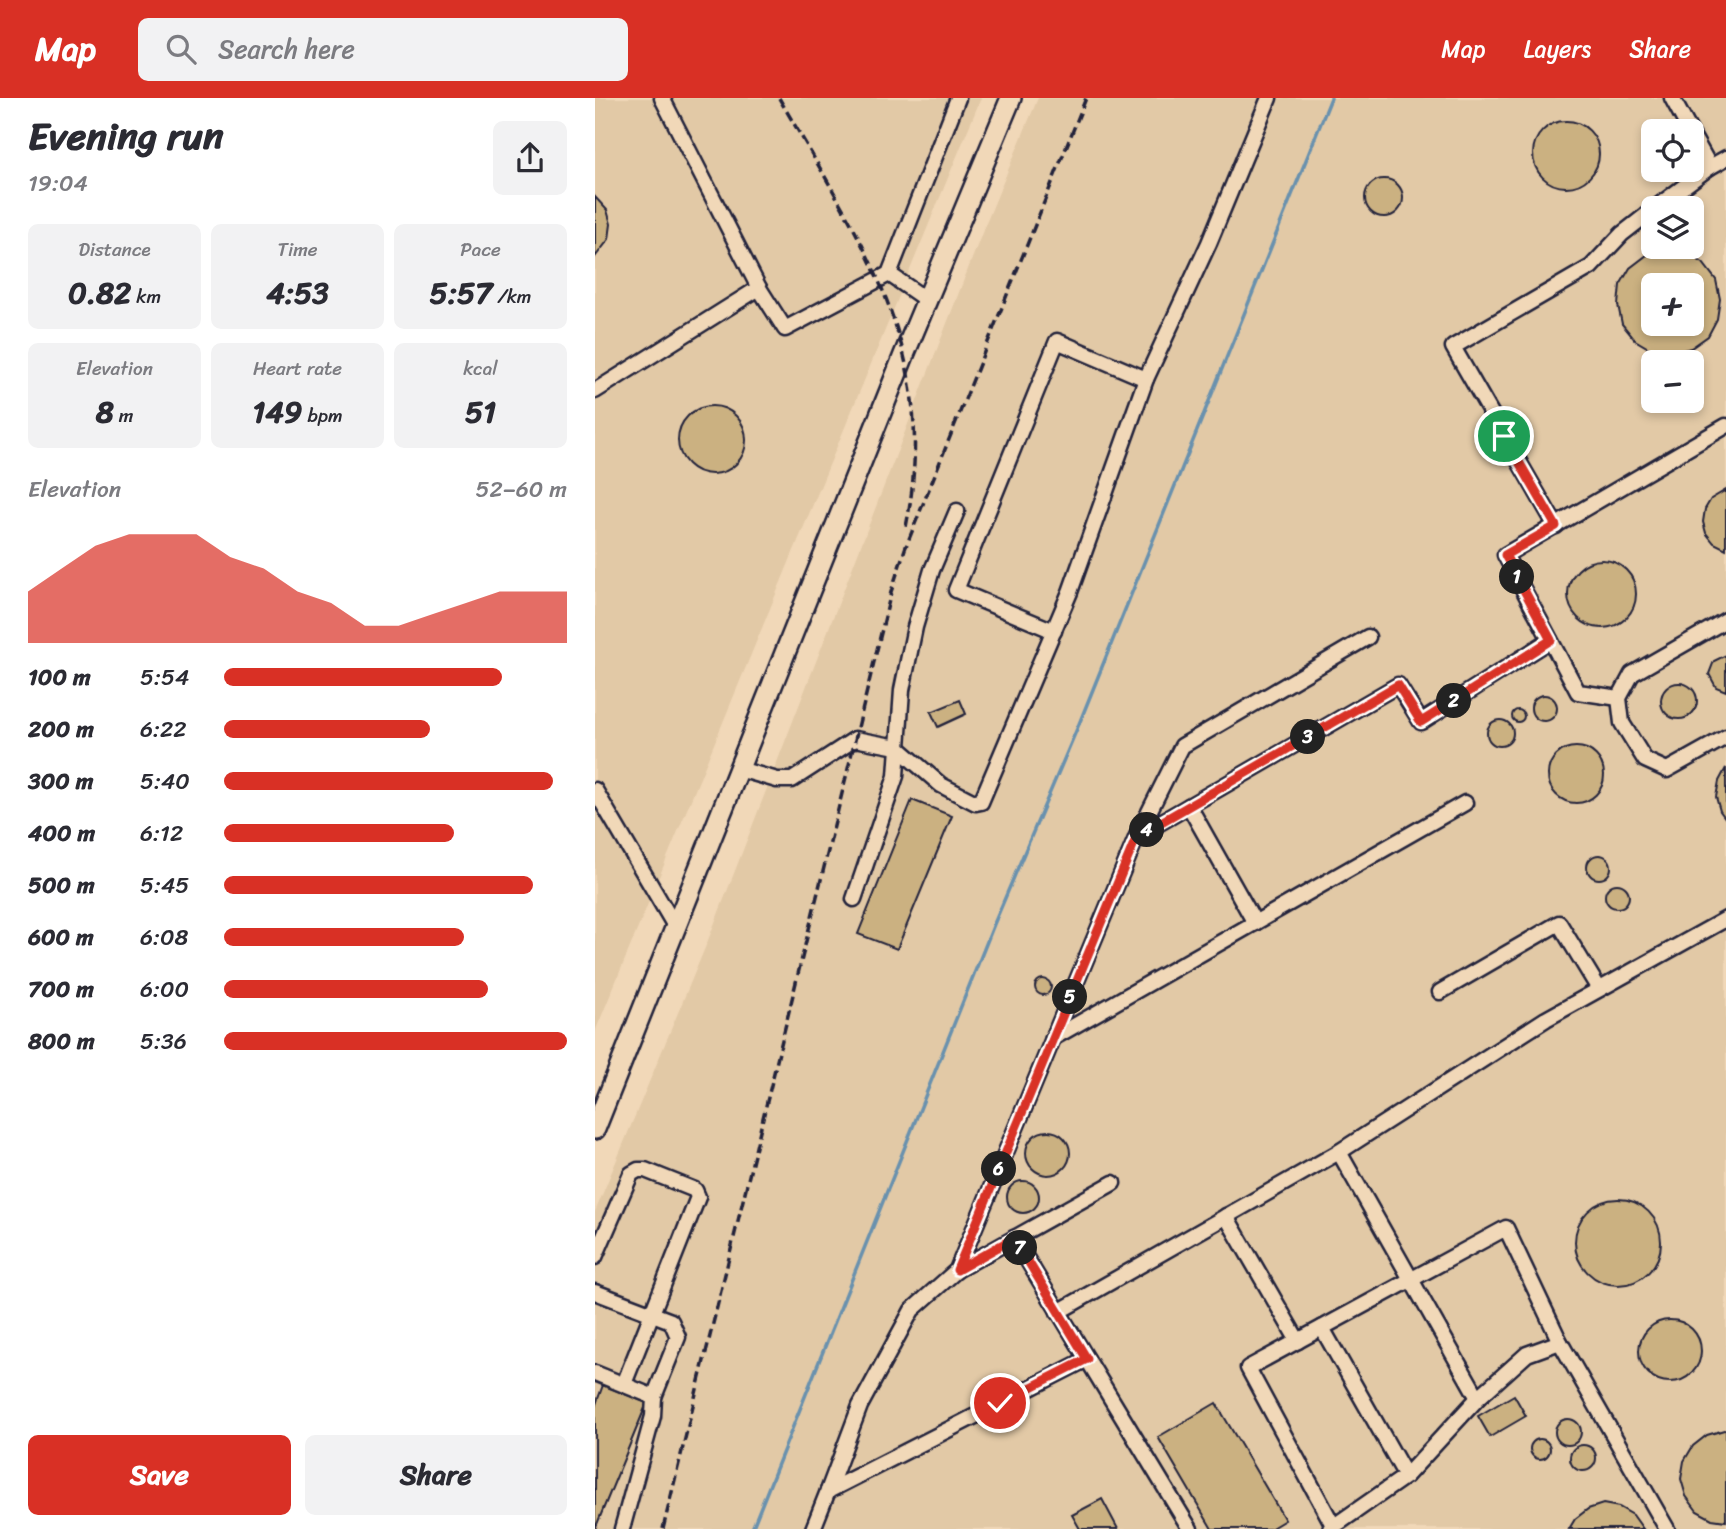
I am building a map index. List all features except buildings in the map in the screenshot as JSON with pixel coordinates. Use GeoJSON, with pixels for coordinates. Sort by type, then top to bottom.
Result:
{"type":"FeatureCollection","features":[{"type":"Feature","properties":{"kind":"main road"},"geometry":{"type":"LineString","coordinates":[[595,1129],[1011,98]]}},
{"type":"Feature","properties":{"kind":"street"},"geometry":{"type":"LineString","coordinates":[[662,98],[759,288],[785,329],[889,274],[958,98]]}},
{"type":"Feature","properties":{"kind":"street"},"geometry":{"type":"LineString","coordinates":[[739,769],[777,780],[792,780],[855,739],[897,747],[950,791],[977,803],[981,802],[1054,631],[1146,379],[1209,243],[1269,98]]}},
{"type":"Feature","properties":{"kind":"street"},"geometry":{"type":"LineString","coordinates":[[1672,98],[1683,119]]}},
{"type":"Feature","properties":{"kind":"street"},"geometry":{"type":"LineString","coordinates":[[1704,156],[1710,167]]}},
{"type":"Feature","properties":{"kind":"street"},"geometry":{"type":"LineString","coordinates":[[1672,196],[1726,158]]}},
{"type":"Feature","properties":{"kind":"street"},"geometry":{"type":"LineString","coordinates":[[1556,526],[1453,347],[1591,267],[1622,234],[1641,220]]}},
{"type":"Feature","properties":{"kind":"street"},"geometry":{"type":"LineString","coordinates":[[889,274],[928,301]]}},
{"type":"Feature","properties":{"kind":"street"},"geometry":{"type":"LineString","coordinates":[[595,391],[759,288]]}},
{"type":"Feature","properties":{"kind":"street"},"geometry":{"type":"LineString","coordinates":[[1054,631],[956,590],[1057,341],[1146,379]]}},
{"type":"Feature","properties":{"kind":"street"},"geometry":{"type":"LineString","coordinates":[[1619,698],[1578,692],[1505,555],[1726,426]]}},
{"type":"Feature","properties":{"kind":"street"},"geometry":{"type":"LineString","coordinates":[[854,899],[896,776],[902,690],[915,626],[932,570],[957,511]]}},
{"type":"Feature","properties":{"kind":"street"},"geometry":{"type":"LineString","coordinates":[[1726,620],[1632,674],[1619,698],[1622,723],[1645,760],[1667,770],[1726,737]]}},
{"type":"Feature","properties":{"kind":"street"},"geometry":{"type":"LineString","coordinates":[[957,1270],[1137,836],[1182,746],[1368,637]]}},
{"type":"Feature","properties":{"kind":"street"},"geometry":{"type":"LineString","coordinates":[[1137,836],[1398,685],[1421,722],[1551,640]]}},
{"type":"Feature","properties":{"kind":"street"},"geometry":{"type":"LineString","coordinates":[[595,790],[676,928]]}},
{"type":"Feature","properties":{"kind":"street"},"geometry":{"type":"LineString","coordinates":[[1053,1038],[1465,803]]}},
{"type":"Feature","properties":{"kind":"street"},"geometry":{"type":"LineString","coordinates":[[1189,806],[1255,923]]}},
{"type":"Feature","properties":{"kind":"street"},"geometry":{"type":"LineString","coordinates":[[1058,1312],[1339,1152],[1546,1019],[1726,919]]}},
{"type":"Feature","properties":{"kind":"street"},"geometry":{"type":"LineString","coordinates":[[1440,992],[1559,923],[1599,989]]}},
{"type":"Feature","properties":{"kind":"street"},"geometry":{"type":"LineString","coordinates":[[1339,1152],[1478,1398]]}},
{"type":"Feature","properties":{"kind":"street"},"geometry":{"type":"LineString","coordinates":[[595,1256],[631,1174],[638,1170],[695,1190],[698,1196],[624,1384]]}},
{"type":"Feature","properties":{"kind":"street"},"geometry":{"type":"LineString","coordinates":[[813,1529],[860,1406],[912,1310],[957,1270],[1113,1183]]}},
{"type":"Feature","properties":{"kind":"street"},"geometry":{"type":"LineString","coordinates":[[1226,1216],[1298,1341]]}},
{"type":"Feature","properties":{"kind":"street"},"geometry":{"type":"LineString","coordinates":[[1560,1342],[1528,1354],[1478,1398],[1406,1476],[1332,1528],[1248,1368],[1506,1228],[1560,1342],[1667,1529]]}},
{"type":"Feature","properties":{"kind":"street"},"geometry":{"type":"LineString","coordinates":[[1014,1238],[1190,1529]]}},
{"type":"Feature","properties":{"kind":"street"},"geometry":{"type":"LineString","coordinates":[[595,1292],[671,1321],[678,1337],[654,1397],[653,1416],[622,1529]]}},
{"type":"Feature","properties":{"kind":"street"},"geometry":{"type":"LineString","coordinates":[[1322,1328],[1406,1476]]}},
{"type":"Feature","properties":{"kind":"street"},"geometry":{"type":"LineString","coordinates":[[828,1491],[1087,1359]]}},
{"type":"Feature","properties":{"kind":"street"},"geometry":{"type":"LineString","coordinates":[[595,1373],[654,1397]]}},
{"type":"Feature","properties":{"kind":"shaded area"},"geometry":{"type":"Polygon","coordinates":[[[595,98],[981,98],[595,1032],[595,98]]]}},
{"type":"Feature","properties":{"kind":"shaded area"},"geometry":{"type":"Polygon","coordinates":[[[1038,98],[1726,98],[1726,1529],[595,1529],[595,1212],[707,943],[982,233],[1038,98]]]}},
{"type":"Feature","properties":{"kind":"waterway"},"geometry":{"type":"LineString","coordinates":[[752,1529],[994,924],[1079,724],[1331,98]]}},
{"type":"Feature","properties":{"kind":"railway"},"geometry":{"type":"LineString","coordinates":[[779,98],[865,251],[887,300],[903,352],[913,406],[914,464],[906,527]]}},
{"type":"Feature","properties":{"kind":"railway"},"geometry":{"type":"LineString","coordinates":[[663,1529],[891,592],[905,549],[1086,98]]}},
{"type":"Feature","properties":{"kind":"route"},"geometry":{"type":"LineString","coordinates":[[1000,1403],[1087,1359],[1014,1238],[957,1270],[1137,836],[1398,685],[1421,722],[1551,640],[1505,555],[1556,526],[1504,436]]}}]}
